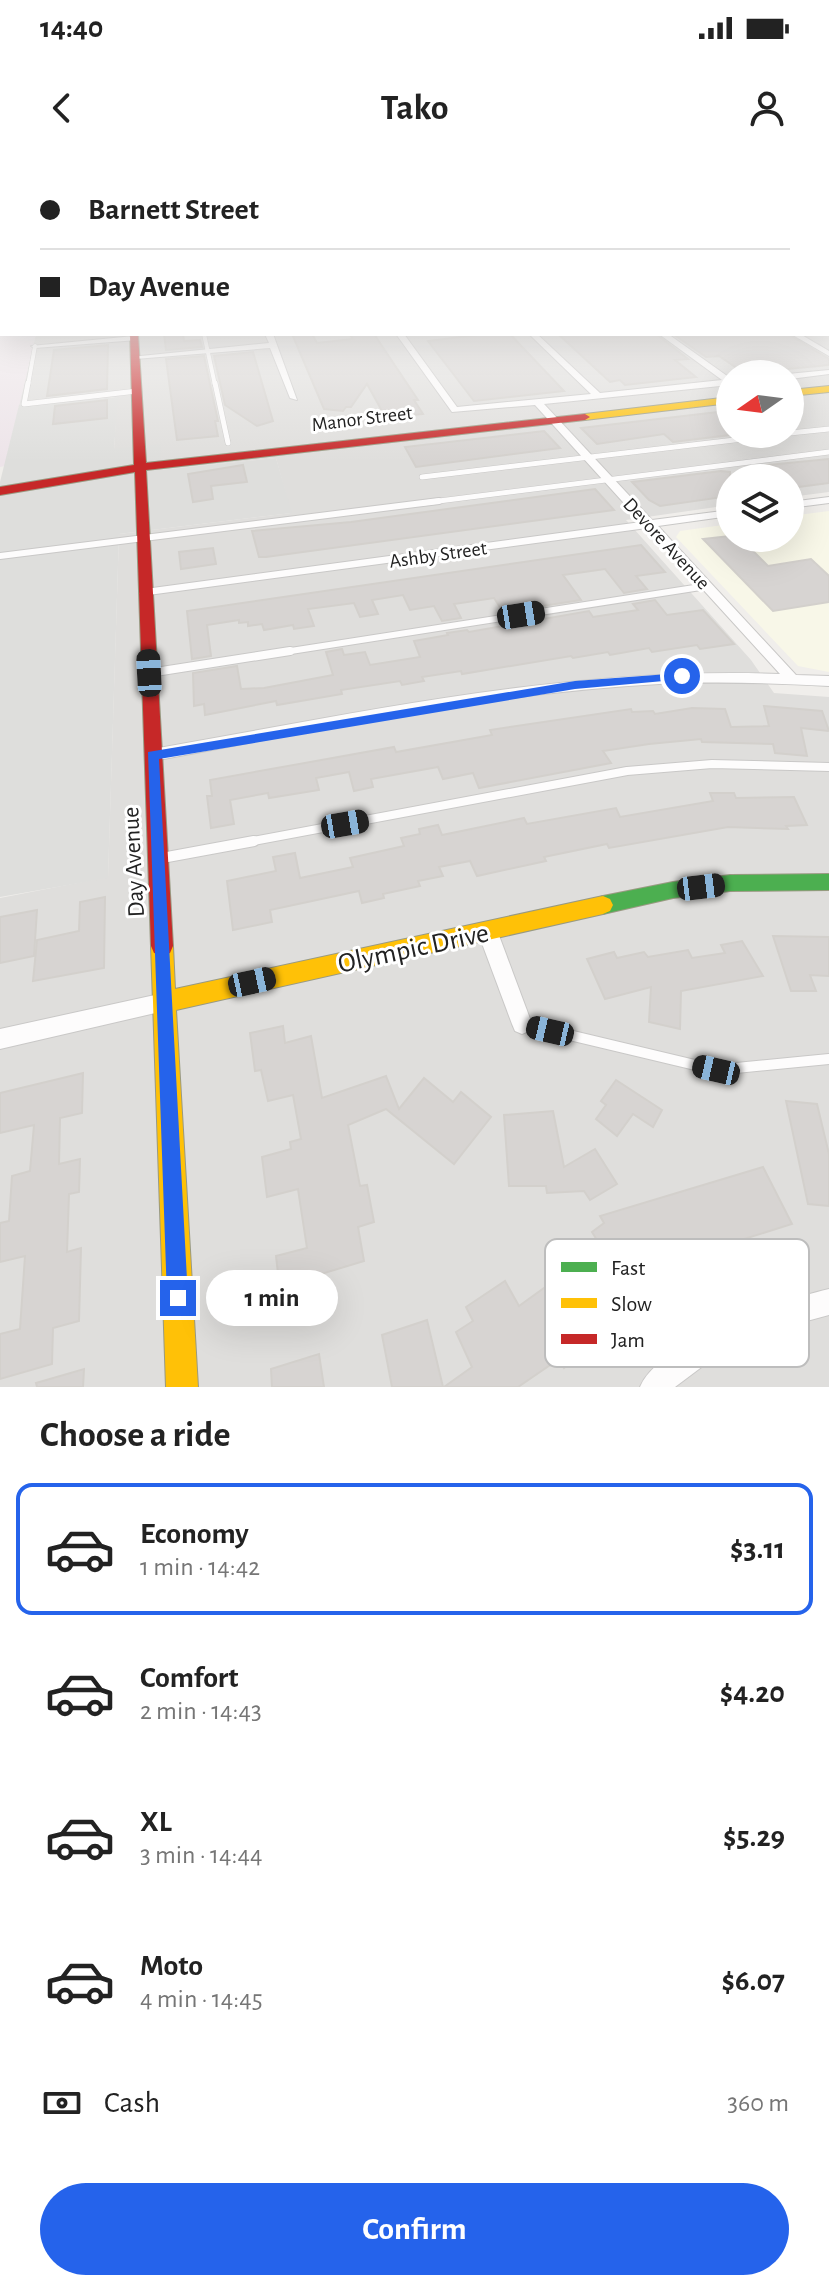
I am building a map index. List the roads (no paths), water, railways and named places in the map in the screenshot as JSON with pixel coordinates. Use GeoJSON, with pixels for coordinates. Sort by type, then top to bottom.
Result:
{"type":"FeatureCollection","features":[{"type":"Feature","properties":{"kind":"main road","name":"Day Avenue"},"geometry":{"type":"LineString","coordinates":[[135,347],[182,1387]]}},
{"type":"Feature","properties":{"kind":"main road"},"geometry":{"type":"LineString","coordinates":[[804,379],[829,375]]}},
{"type":"Feature","properties":{"kind":"main road"},"geometry":{"type":"LineString","coordinates":[[804,392],[829,389]]}},
{"type":"Feature","properties":{"kind":"main road","name":"Manor Street"},"geometry":{"type":"LineString","coordinates":[[0,491],[228,443],[716,391]]}},
{"type":"Feature","properties":{"kind":"main road","name":"Manor Street"},"geometry":{"type":"LineString","coordinates":[[0,476],[544,410],[716,401]]}},
{"type":"Feature","properties":{"kind":"main road","name":"Olympic Drive"},"geometry":{"type":"LineString","coordinates":[[164,1002],[673,890],[730,883],[829,882]]}},
{"type":"Feature","properties":{"kind":"street"},"geometry":{"type":"LineString","coordinates":[[173,347],[207,351],[249,347]]}},
{"type":"Feature","properties":{"kind":"street"},"geometry":{"type":"LineString","coordinates":[[275,347],[294,398]]}},
{"type":"Feature","properties":{"kind":"street"},"geometry":{"type":"LineString","coordinates":[[410,347],[455,410],[544,410],[598,396],[716,383]]}},
{"type":"Feature","properties":{"kind":"street"},"geometry":{"type":"LineString","coordinates":[[547,347],[598,396]]}},
{"type":"Feature","properties":{"kind":"street"},"geometry":{"type":"LineString","coordinates":[[682,347],[716,372]]}},
{"type":"Feature","properties":{"kind":"street"},"geometry":{"type":"LineString","coordinates":[[804,376],[829,375]]}},
{"type":"Feature","properties":{"kind":"street","name":"Devore Avenue"},"geometry":{"type":"LineString","coordinates":[[544,410],[791,678]]}},
{"type":"Feature","properties":{"kind":"street"},"geometry":{"type":"LineString","coordinates":[[804,503],[829,500]]}},
{"type":"Feature","properties":{"kind":"street","name":"Ashby Street"},"geometry":{"type":"LineString","coordinates":[[145,593],[716,515]]}},
{"type":"Feature","properties":{"kind":"street"},"geometry":{"type":"LineString","coordinates":[[153,755],[575,685],[682,676],[829,681]]}},
{"type":"Feature","properties":{"kind":"street"},"geometry":{"type":"LineString","coordinates":[[487,930],[522,1024]]}},
{"type":"Feature","properties":{"kind":"street","name":"Olympic Drive"},"geometry":{"type":"LineString","coordinates":[[0,1039],[164,1002]]}},
{"type":"Feature","properties":{"kind":"street"},"geometry":{"type":"LineString","coordinates":[[809,1306],[829,1302]]}},
{"type":"Feature","properties":{"kind":"street"},"geometry":{"type":"LineString","coordinates":[[654,1387],[676,1367]]}},
{"type":"Feature","properties":{"kind":"lane"},"geometry":{"type":"LineString","coordinates":[[35,347],[24,404],[137,391]]}},
{"type":"Feature","properties":{"kind":"lane"},"geometry":{"type":"LineString","coordinates":[[206,347],[228,443]]}},
{"type":"Feature","properties":{"kind":"lane"},"geometry":{"type":"LineString","coordinates":[[804,432],[829,429]]}},
{"type":"Feature","properties":{"kind":"lane"},"geometry":{"type":"LineString","coordinates":[[422,477],[716,442]]}},
{"type":"Feature","properties":{"kind":"lane"},"geometry":{"type":"LineString","coordinates":[[0,556],[829,452]]}},
{"type":"Feature","properties":{"kind":"lane"},"geometry":{"type":"LineString","coordinates":[[149,673],[707,586]]}},
{"type":"Feature","properties":{"kind":"lane"},"geometry":{"type":"LineString","coordinates":[[157,859],[627,771],[712,764],[829,767]]}},
{"type":"Feature","properties":{"kind":"lane"},"geometry":{"type":"LineString","coordinates":[[522,1024],[716,1070],[829,1059]]}}]}
